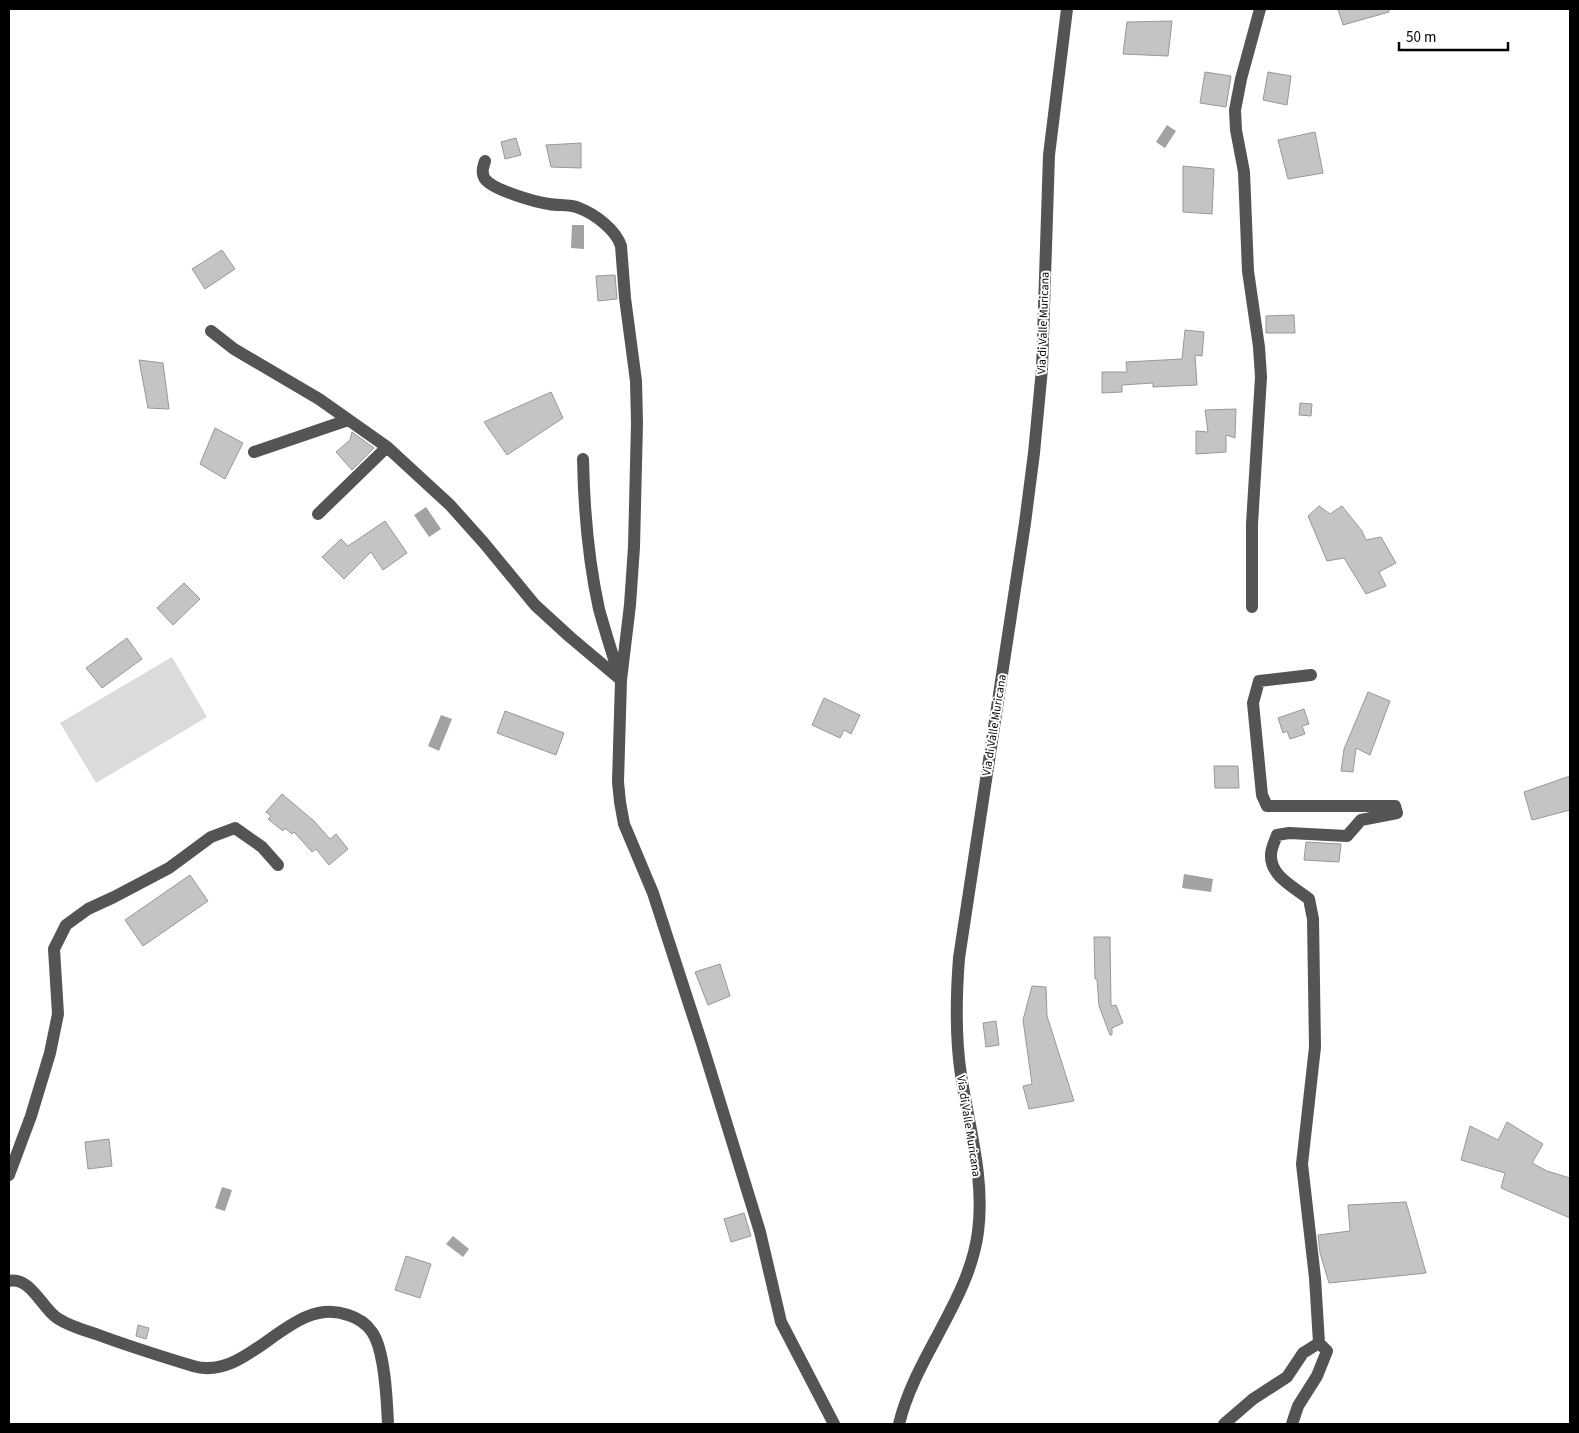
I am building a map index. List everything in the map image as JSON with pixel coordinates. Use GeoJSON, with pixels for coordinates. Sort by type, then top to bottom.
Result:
{"type":"FeatureCollection","features":[{"type":"Feature","properties":{"kind":"street","name":"Via di Valle Muricana"},"geometry":{"type":"LineString","coordinates":[[899,1424],[913,1383],[965,1277],[975,1250],[978,1231],[980,1198],[977,1163],[956,1035],[959,958],[1034,453],[1042,361],[1045,220],[1049,155],[1067,9]]}},
{"type":"Feature","properties":{"kind":"street"},"geometry":{"type":"LineString","coordinates":[[1252,607],[1252,524],[1261,377],[1259,347],[1248,271],[1244,172],[1236,130],[1235,110],[1241,79],[1260,9]]}},
{"type":"Feature","properties":{"kind":"street"},"geometry":{"type":"LineString","coordinates":[[485,160],[483,174],[486,181],[494,186],[544,203],[569,205],[582,209],[612,231],[621,246],[636,388],[637,423],[634,547],[630,605],[621,680],[618,782],[620,802],[624,824],[653,893],[715,1084],[760,1232],[775,1303],[781,1322],[834,1424]]}},
{"type":"Feature","properties":{"kind":"street"},"geometry":{"type":"LineString","coordinates":[[211,331],[234,349],[312,395],[387,448],[450,505],[535,605],[621,680]]}},
{"type":"Feature","properties":{"kind":"street"},"geometry":{"type":"LineString","coordinates":[[254,452],[348,420]]}},
{"type":"Feature","properties":{"kind":"street"},"geometry":{"type":"LineString","coordinates":[[318,514],[387,448]]}},
{"type":"Feature","properties":{"kind":"street"},"geometry":{"type":"LineString","coordinates":[[584,459],[586,526],[591,566],[600,610],[621,680]]}},
{"type":"Feature","properties":{"kind":"street"},"geometry":{"type":"LineString","coordinates":[[1292,1424],[1298,1406],[1317,1376],[1327,1351],[1319,1343],[1315,1278],[1302,1164],[1314,1047],[1313,919],[1309,899],[1276,874],[1272,866],[1270,853],[1278,836],[1289,833],[1347,836],[1361,820],[1397,813],[1395,806],[1267,806],[1262,795],[1253,703],[1259,681],[1310,675]]}},
{"type":"Feature","properties":{"kind":"street"},"geometry":{"type":"LineString","coordinates":[[9,1175],[31,1116],[50,1053],[58,1014],[54,949],[66,925],[88,909],[168,868],[211,837],[235,828],[262,847],[278,865]]}},
{"type":"Feature","properties":{"kind":"street"},"geometry":{"type":"LineString","coordinates":[[9,1281],[16,1280],[27,1286],[51,1313],[70,1325],[138,1349],[204,1368],[219,1367],[234,1362],[294,1324],[311,1316],[332,1311],[350,1315],[365,1324],[373,1332],[377,1342],[384,1378],[388,1424]]}},
{"type":"Feature","properties":{"kind":"street"},"geometry":{"type":"LineString","coordinates":[[1224,1424],[1253,1400],[1287,1377],[1303,1353],[1319,1343]]}},
{"type":"Feature","properties":{"kind":"shaded area"},"geometry":{"type":"Polygon","coordinates":[[[1167,125],[1176,131],[1165,148],[1156,142],[1167,125]]]}},
{"type":"Feature","properties":{"kind":"shaded area"},"geometry":{"type":"Polygon","coordinates":[[[572,225],[584,225],[584,249],[571,248],[572,225]]]}},
{"type":"Feature","properties":{"kind":"shaded area"},"geometry":{"type":"Polygon","coordinates":[[[426,507],[441,529],[429,537],[414,515],[426,507]]]}},
{"type":"Feature","properties":{"kind":"shaded area"},"geometry":{"type":"Polygon","coordinates":[[[172,657],[207,717],[96,783],[60,723],[172,657]]]}},
{"type":"Feature","properties":{"kind":"shaded area"},"geometry":{"type":"Polygon","coordinates":[[[441,715],[452,719],[439,751],[428,746],[441,715]]]}},
{"type":"Feature","properties":{"kind":"shaded area"},"geometry":{"type":"Polygon","coordinates":[[[1184,874],[1213,879],[1211,892],[1182,888],[1184,874]]]}},
{"type":"Feature","properties":{"kind":"shaded area"},"geometry":{"type":"Polygon","coordinates":[[[222,1187],[232,1190],[225,1211],[215,1208],[222,1187]]]}},
{"type":"Feature","properties":{"kind":"shaded area"},"geometry":{"type":"Polygon","coordinates":[[[453,1236],[469,1249],[463,1257],[446,1244],[453,1236]]]}},
{"type":"Feature","properties":{"kind":"building"},"geometry":{"type":"Polygon","coordinates":[[[1338,9],[1389,9],[1389,12],[1343,25],[1338,9]]]}},
{"type":"Feature","properties":{"kind":"building"},"geometry":{"type":"Polygon","coordinates":[[[1172,21],[1168,56],[1123,54],[1127,22],[1172,21]]]}},
{"type":"Feature","properties":{"kind":"building"},"geometry":{"type":"Polygon","coordinates":[[[1205,72],[1231,76],[1226,107],[1200,103],[1205,72]]]}},
{"type":"Feature","properties":{"kind":"building"},"geometry":{"type":"Polygon","coordinates":[[[1268,72],[1291,76],[1287,105],[1263,100],[1268,72]]]}},
{"type":"Feature","properties":{"kind":"building"},"geometry":{"type":"Polygon","coordinates":[[[1315,132],[1323,173],[1288,179],[1278,140],[1315,132]]]}},
{"type":"Feature","properties":{"kind":"building"},"geometry":{"type":"Polygon","coordinates":[[[516,138],[521,155],[505,159],[501,142],[516,138]]]}},
{"type":"Feature","properties":{"kind":"building"},"geometry":{"type":"Polygon","coordinates":[[[581,143],[581,168],[551,167],[546,145],[581,143]]]}},
{"type":"Feature","properties":{"kind":"building"},"geometry":{"type":"Polygon","coordinates":[[[1183,166],[1214,169],[1212,214],[1183,212],[1183,166]]]}},
{"type":"Feature","properties":{"kind":"building"},"geometry":{"type":"Polygon","coordinates":[[[222,250],[235,269],[205,289],[192,269],[222,250]]]}},
{"type":"Feature","properties":{"kind":"building"},"geometry":{"type":"Polygon","coordinates":[[[615,275],[617,299],[598,301],[596,276],[615,275]]]}},
{"type":"Feature","properties":{"kind":"building"},"geometry":{"type":"Polygon","coordinates":[[[1294,315],[1295,333],[1266,333],[1266,316],[1294,315]]]}},
{"type":"Feature","properties":{"kind":"building"},"geometry":{"type":"Polygon","coordinates":[[[1185,330],[1204,332],[1202,356],[1195,355],[1197,385],[1153,387],[1153,383],[1122,385],[1122,392],[1102,393],[1102,372],[1127,372],[1126,362],[1182,359],[1185,330]]]}},
{"type":"Feature","properties":{"kind":"building"},"geometry":{"type":"Polygon","coordinates":[[[139,360],[163,363],[169,409],[148,408],[139,360]]]}},
{"type":"Feature","properties":{"kind":"building"},"geometry":{"type":"Polygon","coordinates":[[[551,392],[563,418],[507,455],[484,422],[551,392]]]}},
{"type":"Feature","properties":{"kind":"building"},"geometry":{"type":"Polygon","coordinates":[[[1300,403],[1312,404],[1311,416],[1299,415],[1300,403]]]}},
{"type":"Feature","properties":{"kind":"building"},"geometry":{"type":"Polygon","coordinates":[[[1236,409],[1235,438],[1226,435],[1226,452],[1196,454],[1196,431],[1208,432],[1205,410],[1236,409]]]}},
{"type":"Feature","properties":{"kind":"building"},"geometry":{"type":"Polygon","coordinates":[[[215,428],[243,443],[225,479],[200,464],[215,428]]]}},
{"type":"Feature","properties":{"kind":"building"},"geometry":{"type":"Polygon","coordinates":[[[352,432],[374,448],[352,470],[336,452],[350,440],[352,432]]]}},
{"type":"Feature","properties":{"kind":"building"},"geometry":{"type":"Polygon","coordinates":[[[1319,506],[1330,514],[1342,506],[1362,531],[1366,540],[1381,537],[1396,563],[1379,572],[1386,586],[1366,594],[1344,558],[1327,561],[1308,516],[1319,506]]]}},
{"type":"Feature","properties":{"kind":"building"},"geometry":{"type":"Polygon","coordinates":[[[385,521],[407,553],[383,570],[371,552],[344,579],[322,557],[341,539],[348,546],[385,521]]]}},
{"type":"Feature","properties":{"kind":"building"},"geometry":{"type":"Polygon","coordinates":[[[184,583],[200,599],[173,625],[157,608],[184,583]]]}},
{"type":"Feature","properties":{"kind":"building"},"geometry":{"type":"Polygon","coordinates":[[[127,638],[142,659],[102,688],[86,668],[127,638]]]}},
{"type":"Feature","properties":{"kind":"building"},"geometry":{"type":"Polygon","coordinates":[[[1368,692],[1390,701],[1370,755],[1356,748],[1353,772],[1341,771],[1344,749],[1368,692]]]}},
{"type":"Feature","properties":{"kind":"building"},"geometry":{"type":"Polygon","coordinates":[[[824,698],[860,715],[851,734],[844,730],[840,738],[812,725],[824,698]]]}},
{"type":"Feature","properties":{"kind":"building"},"geometry":{"type":"Polygon","coordinates":[[[1304,709],[1309,724],[1302,726],[1305,734],[1290,739],[1287,731],[1283,733],[1278,718],[1304,709]]]}},
{"type":"Feature","properties":{"kind":"building"},"geometry":{"type":"Polygon","coordinates":[[[505,711],[564,733],[556,755],[497,733],[505,711]]]}},
{"type":"Feature","properties":{"kind":"building"},"geometry":{"type":"Polygon","coordinates":[[[1214,766],[1238,766],[1239,788],[1215,788],[1214,766]]]}},
{"type":"Feature","properties":{"kind":"building"},"geometry":{"type":"Polygon","coordinates":[[[1570,776],[1570,810],[1532,820],[1524,792],[1570,776]]]}},
{"type":"Feature","properties":{"kind":"building"},"geometry":{"type":"Polygon","coordinates":[[[282,794],[314,821],[330,839],[336,834],[348,849],[329,865],[316,849],[312,852],[294,832],[292,834],[285,828],[283,831],[268,819],[271,816],[266,812],[282,794]]]}},
{"type":"Feature","properties":{"kind":"building"},"geometry":{"type":"Polygon","coordinates":[[[1306,842],[1341,844],[1339,862],[1304,860],[1306,842]]]}},
{"type":"Feature","properties":{"kind":"building"},"geometry":{"type":"Polygon","coordinates":[[[190,875],[208,901],[143,946],[125,920],[190,875]]]}},
{"type":"Feature","properties":{"kind":"building"},"geometry":{"type":"Polygon","coordinates":[[[1094,937],[1110,937],[1111,1006],[1116,1005],[1123,1023],[1112,1028],[1112,1035],[1110,1035],[1099,1006],[1097,979],[1095,979],[1094,937]]]}},
{"type":"Feature","properties":{"kind":"building"},"geometry":{"type":"Polygon","coordinates":[[[720,964],[730,996],[708,1005],[695,972],[720,964]]]}},
{"type":"Feature","properties":{"kind":"building"},"geometry":{"type":"Polygon","coordinates":[[[1032,986],[1046,987],[1047,1016],[1074,1101],[1029,1109],[1023,1086],[1032,1084],[1023,1020],[1032,986]]]}},
{"type":"Feature","properties":{"kind":"building"},"geometry":{"type":"Polygon","coordinates":[[[996,1021],[999,1045],[986,1047],[983,1023],[996,1021]]]}},
{"type":"Feature","properties":{"kind":"building"},"geometry":{"type":"Polygon","coordinates":[[[1507,1122],[1543,1144],[1532,1163],[1547,1171],[1570,1178],[1570,1218],[1501,1188],[1505,1173],[1461,1160],[1470,1126],[1498,1140],[1507,1122]]]}},
{"type":"Feature","properties":{"kind":"building"},"geometry":{"type":"Polygon","coordinates":[[[109,1139],[112,1166],[88,1169],[85,1142],[109,1139]]]}},
{"type":"Feature","properties":{"kind":"building"},"geometry":{"type":"Polygon","coordinates":[[[1406,1202],[1426,1273],[1329,1283],[1320,1253],[1318,1235],[1350,1231],[1348,1205],[1406,1202]]]}},
{"type":"Feature","properties":{"kind":"building"},"geometry":{"type":"Polygon","coordinates":[[[744,1213],[751,1236],[731,1242],[724,1219],[744,1213]]]}},
{"type":"Feature","properties":{"kind":"building"},"geometry":{"type":"Polygon","coordinates":[[[406,1256],[431,1264],[420,1298],[395,1290],[406,1256]]]}},
{"type":"Feature","properties":{"kind":"building"},"geometry":{"type":"Polygon","coordinates":[[[138,1325],[149,1328],[146,1339],[136,1336],[138,1325]]]}}]}
